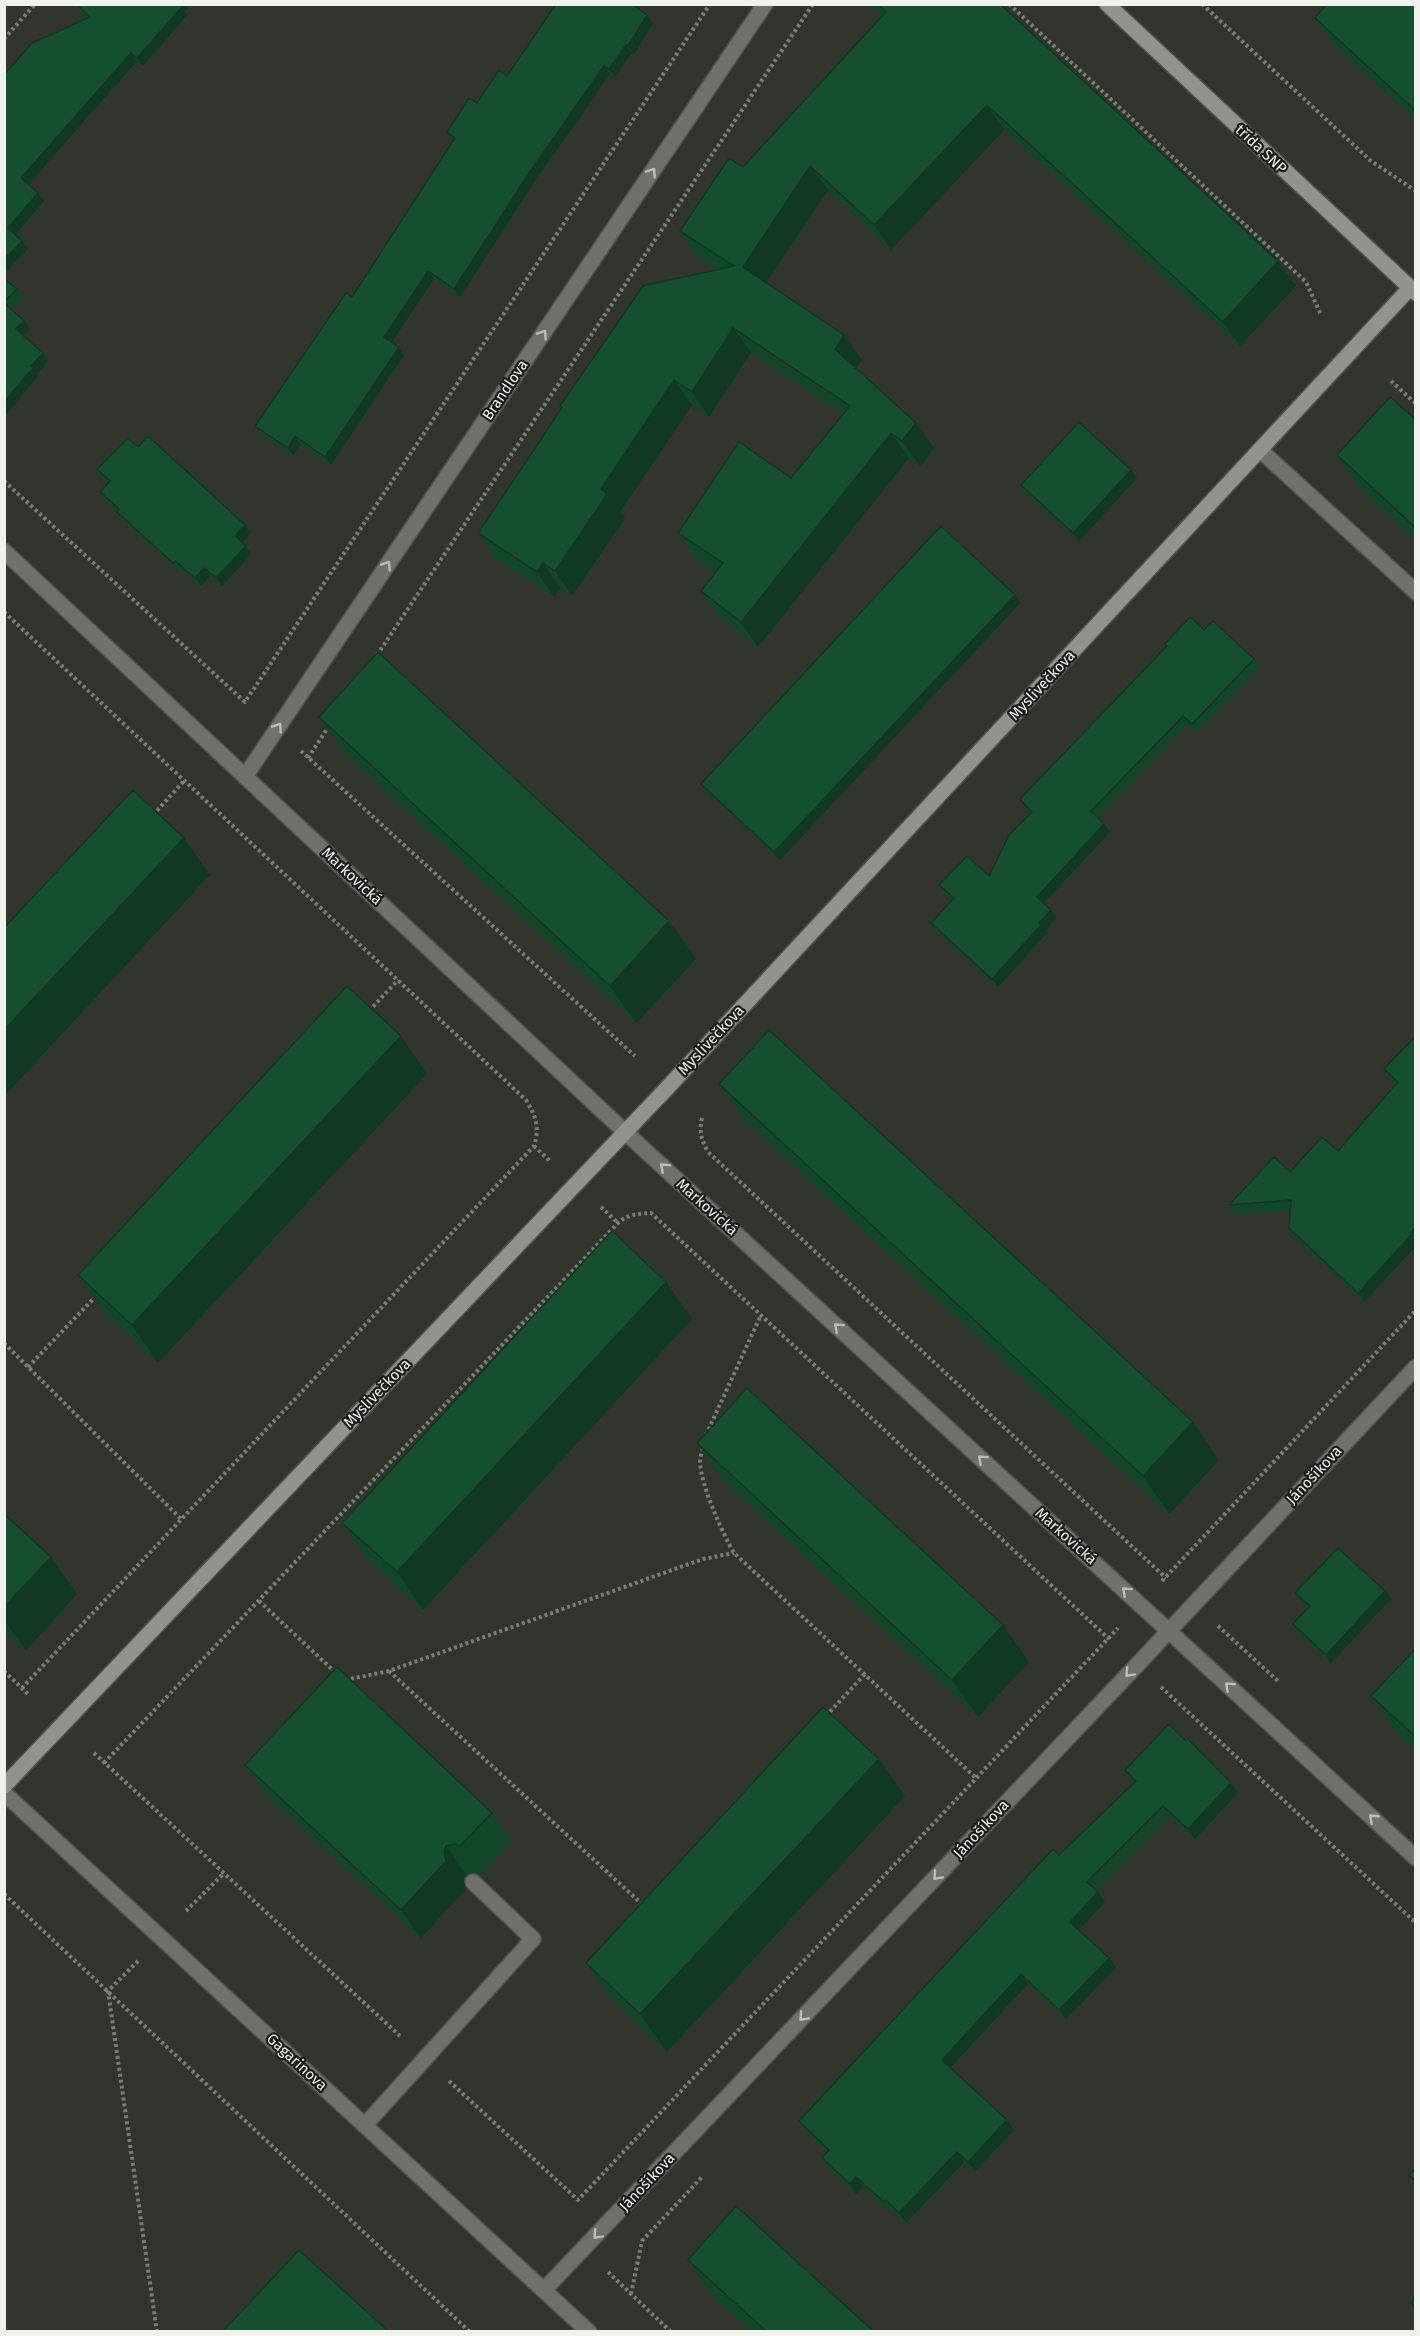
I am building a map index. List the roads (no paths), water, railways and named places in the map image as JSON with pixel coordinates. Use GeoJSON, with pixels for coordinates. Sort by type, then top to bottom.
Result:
{"type":"FeatureCollection","features":[{"type":"Feature","properties":{"kind":"street","name":"Brandlova"},"geometry":{"type":"LineString","coordinates":[[246,775],[765,4]]}},
{"type":"Feature","properties":{"kind":"street","name":"třída SNP"},"geometry":{"type":"LineString","coordinates":[[1107,4],[1414,288]]}},
{"type":"Feature","properties":{"kind":"street","name":"Myslivečkova"},"geometry":{"type":"LineString","coordinates":[[4,1786],[625,1132],[1260,450],[1414,288]]}},
{"type":"Feature","properties":{"kind":"street"},"geometry":{"type":"LineString","coordinates":[[1260,450],[1416,592]]}},
{"type":"Feature","properties":{"kind":"street","name":"Markovická"},"geometry":{"type":"LineString","coordinates":[[4,551],[625,1132],[1416,1858]]}},
{"type":"Feature","properties":{"kind":"street","name":"Jánošíkova"},"geometry":{"type":"LineString","coordinates":[[544,2290],[1416,1367]]}},
{"type":"Feature","properties":{"kind":"street","name":"Gagarinova"},"geometry":{"type":"LineString","coordinates":[[4,1793],[590,2331]]}},
{"type":"Feature","properties":{"kind":"street"},"geometry":{"type":"LineString","coordinates":[[365,2125],[533,1939],[473,1882]]}}]}
